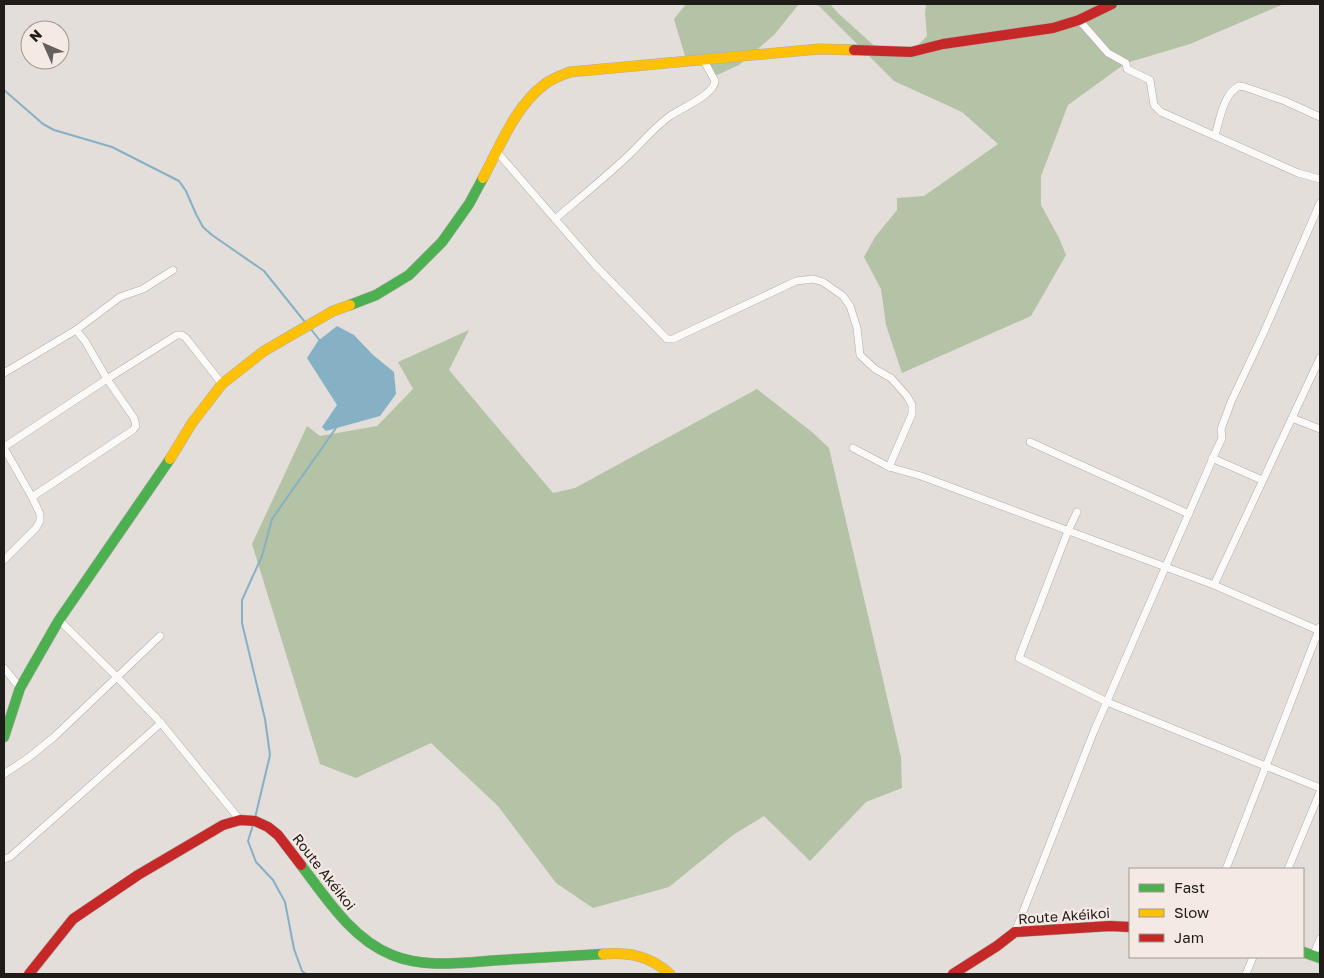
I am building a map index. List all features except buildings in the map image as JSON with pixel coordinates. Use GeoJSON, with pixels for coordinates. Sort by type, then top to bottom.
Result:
{"type":"FeatureCollection","features":[{"type":"Feature","properties":{"kind":"street"},"geometry":{"type":"LineString","coordinates":[[4,737],[20,688],[59,620],[158,478],[192,423],[222,384],[264,351],[333,311],[376,295],[409,275],[442,242],[469,204],[514,120],[528,100],[545,84],[557,77],[584,70],[702,59],[819,49],[911,52],[952,43],[1053,28],[1079,20],[1112,4]]}},
{"type":"Feature","properties":{"kind":"street"},"geometry":{"type":"LineString","coordinates":[[1079,20],[1108,53],[1126,63],[1127,69],[1150,80],[1156,109],[1298,173],[1320,179]]}},
{"type":"Feature","properties":{"kind":"street"},"geometry":{"type":"LineString","coordinates":[[555,220],[630,154],[662,122],[713,88],[715,81],[702,59]]}},
{"type":"Feature","properties":{"kind":"street"},"geometry":{"type":"LineString","coordinates":[[1215,135],[1225,104],[1230,94],[1239,86],[1285,100],[1320,118]]}},
{"type":"Feature","properties":{"kind":"street"},"geometry":{"type":"LineString","coordinates":[[497,152],[607,278],[670,340],[796,281],[813,279],[823,282],[843,296],[850,306],[857,328],[860,355],[875,369],[892,378],[907,396],[912,406],[912,414],[889,467]]}},
{"type":"Feature","properties":{"kind":"street"},"geometry":{"type":"LineString","coordinates":[[1015,932],[1090,740],[1222,438],[1221,429],[1232,402],[1320,203]]}},
{"type":"Feature","properties":{"kind":"street"},"geometry":{"type":"LineString","coordinates":[[4,373],[76,330],[120,297],[143,289],[173,270]]}},
{"type":"Feature","properties":{"kind":"street"},"geometry":{"type":"LineString","coordinates":[[32,497],[133,430],[136,426],[134,418],[106,379],[85,341],[76,330]]}},
{"type":"Feature","properties":{"kind":"street"},"geometry":{"type":"LineString","coordinates":[[4,560],[36,528],[40,521],[40,514],[4,448],[106,379],[177,335],[182,335],[186,338],[222,384]]}},
{"type":"Feature","properties":{"kind":"street"},"geometry":{"type":"LineString","coordinates":[[1214,585],[1320,360]]}},
{"type":"Feature","properties":{"kind":"street"},"geometry":{"type":"LineString","coordinates":[[1292,418],[1320,429]]}},
{"type":"Feature","properties":{"kind":"street"},"geometry":{"type":"LineString","coordinates":[[1030,442],[1189,514]]}},
{"type":"Feature","properties":{"kind":"street"},"geometry":{"type":"LineString","coordinates":[[853,448],[889,467],[930,479],[1214,585],[1320,629],[1226,868]]}},
{"type":"Feature","properties":{"kind":"street"},"geometry":{"type":"LineString","coordinates":[[1212,458],[1262,480]]}},
{"type":"Feature","properties":{"kind":"street"},"geometry":{"type":"LineString","coordinates":[[1077,512],[1019,658],[1154,723],[1267,765],[1320,788]]}},
{"type":"Feature","properties":{"kind":"street"},"geometry":{"type":"LineString","coordinates":[[29,974],[61,932],[81,914],[138,875],[223,825],[240,820],[161,723],[59,620]]}},
{"type":"Feature","properties":{"kind":"street"},"geometry":{"type":"LineString","coordinates":[[4,774],[54,737],[160,636]]}},
{"type":"Feature","properties":{"kind":"street"},"geometry":{"type":"LineString","coordinates":[[4,668],[20,688]]}},
{"type":"Feature","properties":{"kind":"street"},"geometry":{"type":"LineString","coordinates":[[4,859],[10,857],[161,723]]}},
{"type":"Feature","properties":{"kind":"street"},"geometry":{"type":"LineString","coordinates":[[1288,868],[1320,792]]}},
{"type":"Feature","properties":{"kind":"street","name":"Route Akéikoi"},"geometry":{"type":"LineString","coordinates":[[240,820],[255,821],[268,827],[278,836],[326,899],[347,923],[368,941],[392,955],[422,962],[454,963],[612,952],[634,953],[649,958],[670,974]]}},
{"type":"Feature","properties":{"kind":"street","name":"Route Akéikoi"},"geometry":{"type":"LineString","coordinates":[[953,974],[998,946],[1015,932],[1110,926],[1129,927]]}},
{"type":"Feature","properties":{"kind":"street"},"geometry":{"type":"LineString","coordinates":[[1312,956],[1320,939]]}},
{"type":"Feature","properties":{"kind":"street"},"geometry":{"type":"LineString","coordinates":[[1246,974],[1252,958]]}},
{"type":"Feature","properties":{"kind":"green space"},"geometry":{"type":"Polygon","coordinates":[[[686,4],[799,4],[774,35],[739,65],[717,75],[685,56],[674,19],[686,4]]]}},
{"type":"Feature","properties":{"kind":"green space"},"geometry":{"type":"Polygon","coordinates":[[[817,4],[830,4],[880,51],[911,52],[927,36],[926,4],[1284,4],[1190,44],[1126,63],[1068,105],[1041,176],[1041,205],[1066,255],[1031,316],[902,373],[886,325],[881,289],[864,257],[875,237],[897,210],[897,198],[924,196],[998,144],[962,112],[894,81],[817,4]]]}},
{"type":"Feature","properties":{"kind":"green space"},"geometry":{"type":"Polygon","coordinates":[[[469,330],[449,370],[553,493],[575,488],[757,389],[812,432],[829,448],[901,757],[902,788],[866,802],[810,861],[764,816],[733,835],[669,887],[593,908],[556,883],[498,806],[431,743],[356,778],[320,764],[252,544],[307,426],[320,436],[377,426],[413,389],[398,362],[469,330]]]}},
{"type":"Feature","properties":{"kind":"water"},"geometry":{"type":"Polygon","coordinates":[[[337,326],[354,335],[373,355],[394,372],[396,394],[380,416],[326,431],[322,427],[337,405],[307,358],[318,341],[337,326]]]}},
{"type":"Feature","properties":{"kind":"waterway"},"geometry":{"type":"LineString","coordinates":[[4,90],[43,124],[54,130],[112,147],[179,181],[186,191],[203,227],[264,271],[305,322]]}},
{"type":"Feature","properties":{"kind":"waterway"},"geometry":{"type":"LineString","coordinates":[[310,328],[321,342]]}},
{"type":"Feature","properties":{"kind":"waterway"},"geometry":{"type":"LineString","coordinates":[[255,818],[270,755],[265,719],[242,623],[242,600],[262,556],[272,519],[336,428]]}},
{"type":"Feature","properties":{"kind":"waterway"},"geometry":{"type":"LineString","coordinates":[[253,825],[248,841],[256,862],[273,880],[285,902],[294,949],[302,971],[306,974]]}},
{"type":"Feature","properties":{"kind":"traffic: fast"},"geometry":{"type":"LineString","coordinates":[[350,305],[376,295],[409,275],[442,242],[469,204],[483,178]]}},
{"type":"Feature","properties":{"kind":"traffic: fast"},"geometry":{"type":"LineString","coordinates":[[4,737],[20,688],[59,620],[170,459]]}},
{"type":"Feature","properties":{"kind":"traffic: fast"},"geometry":{"type":"LineString","coordinates":[[301,865],[330,904],[364,939],[392,955],[405,959],[446,964],[603,954]]}},
{"type":"Feature","properties":{"kind":"traffic: fast"},"geometry":{"type":"LineString","coordinates":[[1304,952],[1320,958]]}},
{"type":"Feature","properties":{"kind":"traffic: slow"},"geometry":{"type":"LineString","coordinates":[[483,178],[525,103],[545,84],[554,78],[570,72],[819,49],[854,50]]}},
{"type":"Feature","properties":{"kind":"traffic: slow"},"geometry":{"type":"LineString","coordinates":[[170,459],[192,423],[222,384],[264,351],[333,311],[350,305]]}},
{"type":"Feature","properties":{"kind":"traffic: slow"},"geometry":{"type":"LineString","coordinates":[[603,954],[639,956],[655,963],[670,974]]}},
{"type":"Feature","properties":{"kind":"traffic: jam"},"geometry":{"type":"LineString","coordinates":[[854,50],[911,52],[943,44],[1053,28],[1079,20],[1112,4]]}},
{"type":"Feature","properties":{"kind":"traffic: jam"},"geometry":{"type":"LineString","coordinates":[[29,974],[73,919],[138,875],[223,825],[240,820],[255,821],[268,827],[278,835],[301,865]]}},
{"type":"Feature","properties":{"kind":"traffic: jam"},"geometry":{"type":"LineString","coordinates":[[953,974],[1015,932],[1110,926],[1129,927]]}}]}
